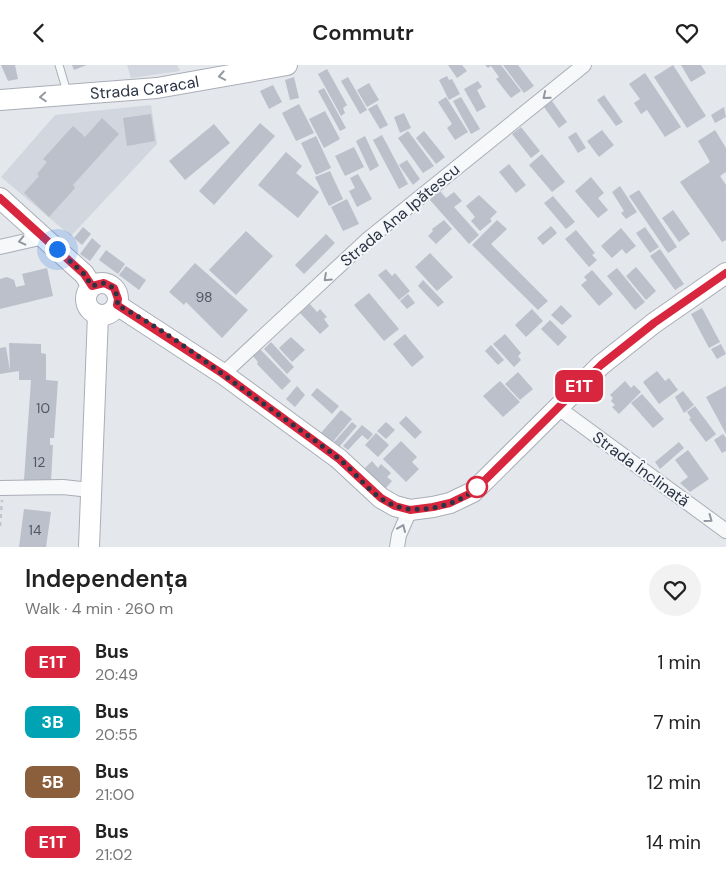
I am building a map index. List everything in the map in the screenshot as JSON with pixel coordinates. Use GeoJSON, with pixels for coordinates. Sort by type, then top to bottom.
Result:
{"type":"FeatureCollection","features":[{"type":"Feature","properties":{"kind":"main road","name":"Strada Caracal"},"geometry":{"type":"LineString","coordinates":[[0,100],[157,88],[287,65]]}},
{"type":"Feature","properties":{"kind":"main road"},"geometry":{"type":"LineString","coordinates":[[0,198],[84,274],[92,286]]}},
{"type":"Feature","properties":{"kind":"main road"},"geometry":{"type":"LineString","coordinates":[[117,305],[223,374],[339,459],[381,498],[395,506],[410,510],[450,503],[473,492],[601,365],[654,323],[726,273]]}},
{"type":"Feature","properties":{"kind":"main road"},"geometry":{"type":"LineString","coordinates":[[104,283],[114,288],[118,299],[117,305],[112,311],[98,315],[92,312],[86,302],[86,296],[92,286],[104,283]]}},
{"type":"Feature","properties":{"kind":"main road"},"geometry":{"type":"LineString","coordinates":[[89,547],[98,315]]}},
{"type":"Feature","properties":{"kind":"street","name":"Strada Ana Ipătescu"},"geometry":{"type":"LineString","coordinates":[[223,374],[367,240],[584,65]]}},
{"type":"Feature","properties":{"kind":"street"},"geometry":{"type":"LineString","coordinates":[[0,247],[44,237]]}},
{"type":"Feature","properties":{"kind":"street","name":"Strada Înclinată"},"geometry":{"type":"LineString","coordinates":[[557,407],[726,531]]}},
{"type":"Feature","properties":{"kind":"street"},"geometry":{"type":"LineString","coordinates":[[2,488],[90,490]]}},
{"type":"Feature","properties":{"kind":"street"},"geometry":{"type":"LineString","coordinates":[[397,547],[399,535],[410,510]]}},
{"type":"Feature","properties":{"kind":"lane"},"geometry":{"type":"LineString","coordinates":[[59,65],[68,95]]}},
{"type":"Feature","properties":{"kind":"path"},"geometry":{"type":"LineString","coordinates":[[0,526],[2,488]]}},
{"type":"Feature","properties":{"kind":"shaded area"},"geometry":{"type":"Polygon","coordinates":[[[127,65],[177,65],[180,71],[131,78],[127,65]]]}},
{"type":"Feature","properties":{"kind":"shaded area"},"geometry":{"type":"Polygon","coordinates":[[[151,105],[157,144],[71,236],[1,177],[55,115],[151,105]]]}},
{"type":"Feature","properties":{"kind":"building"},"geometry":{"type":"Polygon","coordinates":[[[1,65],[15,65],[18,79],[8,81],[1,65]]]}},
{"type":"Feature","properties":{"kind":"building"},"geometry":{"type":"Polygon","coordinates":[[[72,65],[87,65],[74,70],[72,65]]]}},
{"type":"Feature","properties":{"kind":"building"},"geometry":{"type":"Polygon","coordinates":[[[448,65],[462,65],[467,71],[457,78],[448,65]]]}},
{"type":"Feature","properties":{"kind":"building"},"geometry":{"type":"Polygon","coordinates":[[[485,65],[501,65],[521,91],[511,98],[496,79],[499,77],[491,66],[488,68],[485,65]]]}},
{"type":"Feature","properties":{"kind":"building"},"geometry":{"type":"Polygon","coordinates":[[[503,65],[518,65],[534,86],[524,93],[503,65]]]}},
{"type":"Feature","properties":{"kind":"building"},"geometry":{"type":"Polygon","coordinates":[[[673,65],[706,116],[687,128],[654,77],[673,65]]]}},
{"type":"Feature","properties":{"kind":"building"},"geometry":{"type":"Polygon","coordinates":[[[681,65],[701,65],[706,73],[691,82],[681,65]]]}},
{"type":"Feature","properties":{"kind":"building"},"geometry":{"type":"Polygon","coordinates":[[[327,69],[347,105],[343,108],[345,113],[341,116],[318,74],[327,69]]]}},
{"type":"Feature","properties":{"kind":"building"},"geometry":{"type":"Polygon","coordinates":[[[645,73],[681,127],[665,137],[647,110],[641,114],[634,103],[640,99],[629,84],[645,73]]]}},
{"type":"Feature","properties":{"kind":"building"},"geometry":{"type":"Polygon","coordinates":[[[447,76],[449,80],[452,79],[460,94],[449,100],[439,80],[447,76]]]}},
{"type":"Feature","properties":{"kind":"building"},"geometry":{"type":"Polygon","coordinates":[[[294,77],[299,98],[290,100],[285,80],[294,77]]]}},
{"type":"Feature","properties":{"kind":"building"},"geometry":{"type":"Polygon","coordinates":[[[348,77],[367,110],[360,114],[341,81],[348,77]]]}},
{"type":"Feature","properties":{"kind":"building"},"geometry":{"type":"Polygon","coordinates":[[[478,81],[482,87],[477,90],[486,107],[477,112],[464,89],[478,81]]]}},
{"type":"Feature","properties":{"kind":"building"},"geometry":{"type":"Polygon","coordinates":[[[369,83],[379,100],[367,107],[357,90],[369,83]]]}},
{"type":"Feature","properties":{"kind":"building"},"geometry":{"type":"Polygon","coordinates":[[[273,85],[282,102],[269,109],[260,91],[273,85]]]}},
{"type":"Feature","properties":{"kind":"building"},"geometry":{"type":"Polygon","coordinates":[[[324,88],[346,128],[340,131],[318,91],[324,88]]]}},
{"type":"Feature","properties":{"kind":"building"},"geometry":{"type":"Polygon","coordinates":[[[604,95],[623,122],[616,126],[597,100],[604,95]]]}},
{"type":"Feature","properties":{"kind":"building"},"geometry":{"type":"Polygon","coordinates":[[[446,97],[468,132],[455,140],[447,128],[452,124],[438,102],[446,97]]]}},
{"type":"Feature","properties":{"kind":"building"},"geometry":{"type":"Polygon","coordinates":[[[461,97],[480,129],[471,134],[453,101],[461,97]]]}},
{"type":"Feature","properties":{"kind":"building"},"geometry":{"type":"Polygon","coordinates":[[[552,101],[567,122],[559,128],[544,107],[552,101]]]}},
{"type":"Feature","properties":{"kind":"building"},"geometry":{"type":"Polygon","coordinates":[[[299,104],[314,133],[296,141],[282,113],[299,104]]]}},
{"type":"Feature","properties":{"kind":"building"},"geometry":{"type":"Polygon","coordinates":[[[377,104],[388,125],[380,129],[368,109],[377,104]]]}},
{"type":"Feature","properties":{"kind":"building"},"geometry":{"type":"Polygon","coordinates":[[[724,107],[726,117],[715,123],[711,115],[724,107]]]}},
{"type":"Feature","properties":{"kind":"building"},"geometry":{"type":"Polygon","coordinates":[[[325,111],[340,139],[324,148],[309,119],[325,111]]]}},
{"type":"Feature","properties":{"kind":"building"},"geometry":{"type":"Polygon","coordinates":[[[404,113],[411,128],[400,133],[394,117],[404,113]]]}},
{"type":"Feature","properties":{"kind":"building"},"geometry":{"type":"Polygon","coordinates":[[[151,114],[155,141],[127,146],[123,118],[151,114]]]}},
{"type":"Feature","properties":{"kind":"building"},"geometry":{"type":"Polygon","coordinates":[[[102,118],[119,134],[73,185],[75,188],[49,217],[24,193],[39,176],[37,174],[47,162],[43,159],[73,126],[85,137],[102,118]]]}},
{"type":"Feature","properties":{"kind":"building"},"geometry":{"type":"Polygon","coordinates":[[[260,123],[275,136],[214,205],[199,191],[260,123]]]}},
{"type":"Feature","properties":{"kind":"building"},"geometry":{"type":"Polygon","coordinates":[[[214,124],[230,143],[185,180],[169,161],[214,124]]]}},
{"type":"Feature","properties":{"kind":"building"},"geometry":{"type":"Polygon","coordinates":[[[521,127],[540,151],[531,158],[512,134],[521,127]]]}},
{"type":"Feature","properties":{"kind":"building"},"geometry":{"type":"Polygon","coordinates":[[[602,130],[614,145],[599,157],[587,141],[602,130]]]}},
{"type":"Feature","properties":{"kind":"building"},"geometry":{"type":"Polygon","coordinates":[[[715,130],[726,148],[726,172],[720,176],[726,185],[726,240],[722,242],[680,182],[710,162],[698,141],[715,130]]]}},
{"type":"Feature","properties":{"kind":"building"},"geometry":{"type":"Polygon","coordinates":[[[408,131],[434,166],[423,173],[398,138],[408,131]]]}},
{"type":"Feature","properties":{"kind":"building"},"geometry":{"type":"Polygon","coordinates":[[[424,131],[445,157],[436,164],[416,138],[424,131]]]}},
{"type":"Feature","properties":{"kind":"building"},"geometry":{"type":"Polygon","coordinates":[[[576,132],[586,148],[578,153],[568,137],[576,132]]]}},
{"type":"Feature","properties":{"kind":"building"},"geometry":{"type":"Polygon","coordinates":[[[382,135],[408,184],[399,189],[373,140],[382,135]]]}},
{"type":"Feature","properties":{"kind":"building"},"geometry":{"type":"Polygon","coordinates":[[[316,136],[331,168],[316,175],[301,143],[316,136]]]}},
{"type":"Feature","properties":{"kind":"building"},"geometry":{"type":"Polygon","coordinates":[[[365,136],[379,166],[370,171],[356,141],[365,136]]]}},
{"type":"Feature","properties":{"kind":"building"},"geometry":{"type":"Polygon","coordinates":[[[354,147],[364,167],[345,176],[335,156],[354,147]]]}},
{"type":"Feature","properties":{"kind":"building"},"geometry":{"type":"Polygon","coordinates":[[[286,152],[302,166],[296,173],[319,192],[298,218],[258,185],[286,152]]]}},
{"type":"Feature","properties":{"kind":"building"},"geometry":{"type":"Polygon","coordinates":[[[542,154],[565,182],[552,192],[529,165],[542,154]]]}},
{"type":"Feature","properties":{"kind":"building"},"geometry":{"type":"Polygon","coordinates":[[[407,160],[420,179],[413,185],[399,165],[407,160]]]}},
{"type":"Feature","properties":{"kind":"building"},"geometry":{"type":"Polygon","coordinates":[[[509,164],[526,185],[516,193],[499,172],[509,164]]]}},
{"type":"Feature","properties":{"kind":"building"},"geometry":{"type":"Polygon","coordinates":[[[330,171],[343,199],[329,206],[315,177],[330,171]]]}},
{"type":"Feature","properties":{"kind":"building"},"geometry":{"type":"Polygon","coordinates":[[[358,174],[372,199],[357,207],[349,191],[355,188],[350,178],[358,174]]]}},
{"type":"Feature","properties":{"kind":"building"},"geometry":{"type":"Polygon","coordinates":[[[591,177],[604,193],[598,198],[608,210],[598,218],[575,191],[591,177]]]}},
{"type":"Feature","properties":{"kind":"building"},"geometry":{"type":"Polygon","coordinates":[[[620,186],[637,212],[626,219],[621,213],[624,211],[612,192],[620,186]]]}},
{"type":"Feature","properties":{"kind":"building"},"geometry":{"type":"Polygon","coordinates":[[[639,190],[677,247],[668,253],[629,196],[639,190]]]}},
{"type":"Feature","properties":{"kind":"building"},"geometry":{"type":"Polygon","coordinates":[[[440,191],[446,198],[454,192],[462,201],[454,207],[479,235],[469,244],[430,200],[440,191]]]}},
{"type":"Feature","properties":{"kind":"building"},"geometry":{"type":"Polygon","coordinates":[[[479,195],[497,212],[490,219],[492,221],[480,231],[471,221],[475,217],[466,206],[479,195]]]}},
{"type":"Feature","properties":{"kind":"building"},"geometry":{"type":"Polygon","coordinates":[[[553,196],[575,222],[566,229],[544,203],[553,196]]]}},
{"type":"Feature","properties":{"kind":"building"},"geometry":{"type":"Polygon","coordinates":[[[347,199],[359,224],[343,231],[331,207],[347,199]]]}},
{"type":"Feature","properties":{"kind":"building"},"geometry":{"type":"Polygon","coordinates":[[[673,210],[690,234],[679,242],[662,218],[673,210]]]}},
{"type":"Feature","properties":{"kind":"building"},"geometry":{"type":"Polygon","coordinates":[[[444,220],[452,229],[436,244],[428,236],[433,231],[432,229],[444,220]]]}},
{"type":"Feature","properties":{"kind":"building"},"geometry":{"type":"Polygon","coordinates":[[[497,220],[507,229],[491,244],[548,301],[538,310],[472,245],[497,220]]]}},
{"type":"Feature","properties":{"kind":"building"},"geometry":{"type":"Polygon","coordinates":[[[551,226],[557,233],[543,245],[537,238],[551,226]]]}},
{"type":"Feature","properties":{"kind":"building"},"geometry":{"type":"Polygon","coordinates":[[[83,227],[91,234],[82,245],[74,238],[83,227]]]}},
{"type":"Feature","properties":{"kind":"building"},"geometry":{"type":"Polygon","coordinates":[[[645,227],[659,247],[650,253],[636,233],[645,227]]]}},
{"type":"Feature","properties":{"kind":"building"},"geometry":{"type":"Polygon","coordinates":[[[621,228],[636,246],[626,254],[622,249],[612,258],[601,246],[621,228]]]}},
{"type":"Feature","properties":{"kind":"building"},"geometry":{"type":"Polygon","coordinates":[[[576,230],[595,253],[592,255],[597,260],[589,267],[565,239],[576,230]]]}},
{"type":"Feature","properties":{"kind":"building"},"geometry":{"type":"Polygon","coordinates":[[[246,231],[273,256],[236,295],[209,270],[246,231]]]}},
{"type":"Feature","properties":{"kind":"building"},"geometry":{"type":"Polygon","coordinates":[[[326,234],[335,243],[304,274],[295,265],[326,234]]]}},
{"type":"Feature","properties":{"kind":"building"},"geometry":{"type":"Polygon","coordinates":[[[92,238],[101,246],[90,261],[80,254],[92,238]]]}},
{"type":"Feature","properties":{"kind":"building"},"geometry":{"type":"Polygon","coordinates":[[[660,249],[684,284],[675,290],[650,256],[660,249]]]}},
{"type":"Feature","properties":{"kind":"building"},"geometry":{"type":"Polygon","coordinates":[[[106,250],[125,264],[118,274],[99,260],[106,250]]]}},
{"type":"Feature","properties":{"kind":"building"},"geometry":{"type":"Polygon","coordinates":[[[430,253],[453,277],[437,291],[415,267],[430,253]]]}},
{"type":"Feature","properties":{"kind":"building"},"geometry":{"type":"Polygon","coordinates":[[[195,263],[248,310],[222,338],[186,302],[184,305],[169,292],[195,263]]]}},
{"type":"Feature","properties":{"kind":"building"},"geometry":{"type":"Polygon","coordinates":[[[126,266],[146,280],[139,290],[119,275],[126,266]]]}},
{"type":"Feature","properties":{"kind":"building"},"geometry":{"type":"Polygon","coordinates":[[[636,267],[656,291],[646,300],[626,276],[636,267]]]}},
{"type":"Feature","properties":{"kind":"building"},"geometry":{"type":"Polygon","coordinates":[[[47,268],[53,296],[0,309],[0,279],[7,277],[14,280],[16,287],[25,285],[22,274],[47,268]]]}},
{"type":"Feature","properties":{"kind":"building"},"geometry":{"type":"Polygon","coordinates":[[[617,268],[645,302],[635,310],[607,276],[617,268]]]}},
{"type":"Feature","properties":{"kind":"building"},"geometry":{"type":"Polygon","coordinates":[[[386,269],[392,276],[395,273],[410,291],[399,300],[378,275],[386,269]]]}},
{"type":"Feature","properties":{"kind":"building"},"geometry":{"type":"Polygon","coordinates":[[[592,270],[613,294],[599,306],[581,285],[587,280],[584,277],[592,270]]]}},
{"type":"Feature","properties":{"kind":"building"},"geometry":{"type":"Polygon","coordinates":[[[423,280],[444,302],[438,307],[418,286],[423,280]]]}},
{"type":"Feature","properties":{"kind":"building"},"geometry":{"type":"Polygon","coordinates":[[[369,293],[399,329],[384,341],[354,305],[369,293]]]}},
{"type":"Feature","properties":{"kind":"building"},"geometry":{"type":"Polygon","coordinates":[[[408,294],[415,303],[407,309],[400,301],[408,294]]]}},
{"type":"Feature","properties":{"kind":"building"},"geometry":{"type":"Polygon","coordinates":[[[310,304],[317,312],[320,309],[327,317],[324,319],[329,326],[320,334],[300,313],[310,304]]]}},
{"type":"Feature","properties":{"kind":"building"},"geometry":{"type":"Polygon","coordinates":[[[561,305],[572,316],[562,325],[551,315],[561,305]]]}},
{"type":"Feature","properties":{"kind":"building"},"geometry":{"type":"Polygon","coordinates":[[[702,308],[720,342],[709,348],[691,314],[702,308]]]}},
{"type":"Feature","properties":{"kind":"building"},"geometry":{"type":"Polygon","coordinates":[[[532,309],[543,321],[526,337],[515,325],[532,309]]]}},
{"type":"Feature","properties":{"kind":"building"},"geometry":{"type":"Polygon","coordinates":[[[550,320],[567,337],[558,346],[541,329],[550,320]]]}},
{"type":"Feature","properties":{"kind":"building"},"geometry":{"type":"Polygon","coordinates":[[[405,334],[424,357],[412,367],[393,344],[405,334]]]}},
{"type":"Feature","properties":{"kind":"building"},"geometry":{"type":"Polygon","coordinates":[[[505,334],[521,353],[518,356],[521,360],[514,367],[493,344],[505,334]]]}},
{"type":"Feature","properties":{"kind":"building"},"geometry":{"type":"Polygon","coordinates":[[[291,337],[305,350],[292,362],[279,348],[291,337]]]}},
{"type":"Feature","properties":{"kind":"building"},"geometry":{"type":"Polygon","coordinates":[[[271,342],[294,367],[287,374],[264,349],[271,342]]]}},
{"type":"Feature","properties":{"kind":"building"},"geometry":{"type":"Polygon","coordinates":[[[9,343],[41,344],[41,353],[46,354],[46,380],[58,381],[54,438],[50,438],[50,445],[53,445],[51,481],[24,480],[31,380],[19,380],[19,371],[0,374],[0,348],[6,347],[10,371],[9,343]]]}},
{"type":"Feature","properties":{"kind":"building"},"geometry":{"type":"Polygon","coordinates":[[[721,344],[726,354],[717,359],[711,349],[721,344]]]}},
{"type":"Feature","properties":{"kind":"building"},"geometry":{"type":"Polygon","coordinates":[[[491,345],[504,360],[498,365],[485,351],[491,345]]]}},
{"type":"Feature","properties":{"kind":"building"},"geometry":{"type":"Polygon","coordinates":[[[260,349],[291,381],[282,390],[257,364],[258,362],[253,356],[260,349]]]}},
{"type":"Feature","properties":{"kind":"building"},"geometry":{"type":"Polygon","coordinates":[[[657,371],[665,381],[669,378],[678,390],[659,404],[643,382],[657,371]]]}},
{"type":"Feature","properties":{"kind":"building"},"geometry":{"type":"Polygon","coordinates":[[[518,372],[533,389],[520,400],[505,384],[518,372]]]}},
{"type":"Feature","properties":{"kind":"building"},"geometry":{"type":"Polygon","coordinates":[[[500,381],[520,402],[503,417],[483,396],[500,381]]]}},
{"type":"Feature","properties":{"kind":"building"},"geometry":{"type":"Polygon","coordinates":[[[625,381],[631,388],[634,385],[641,392],[619,414],[612,407],[615,405],[611,401],[613,398],[610,395],[625,381]]]}},
{"type":"Feature","properties":{"kind":"building"},"geometry":{"type":"Polygon","coordinates":[[[297,386],[305,395],[295,407],[286,399],[297,386]]]}},
{"type":"Feature","properties":{"kind":"building"},"geometry":{"type":"Polygon","coordinates":[[[726,386],[726,434],[706,397],[726,386]]]}},
{"type":"Feature","properties":{"kind":"building"},"geometry":{"type":"Polygon","coordinates":[[[317,388],[339,406],[332,414],[311,395],[317,388]]]}},
{"type":"Feature","properties":{"kind":"building"},"geometry":{"type":"Polygon","coordinates":[[[683,391],[694,405],[684,413],[675,397],[683,391]]]}},
{"type":"Feature","properties":{"kind":"building"},"geometry":{"type":"Polygon","coordinates":[[[642,394],[664,419],[653,428],[631,403],[642,394]]]}},
{"type":"Feature","properties":{"kind":"building"},"geometry":{"type":"Polygon","coordinates":[[[695,406],[716,434],[706,442],[689,419],[691,418],[687,412],[695,406]]]}},
{"type":"Feature","properties":{"kind":"building"},"geometry":{"type":"Polygon","coordinates":[[[341,410],[352,419],[331,444],[320,434],[341,410]]]}},
{"type":"Feature","properties":{"kind":"building"},"geometry":{"type":"Polygon","coordinates":[[[406,416],[422,432],[415,439],[399,423],[406,416]]]}},
{"type":"Feature","properties":{"kind":"building"},"geometry":{"type":"Polygon","coordinates":[[[352,422],[357,426],[339,447],[334,442],[352,422]]]}},
{"type":"Feature","properties":{"kind":"building"},"geometry":{"type":"Polygon","coordinates":[[[386,422],[395,430],[386,439],[377,431],[386,422]]]}},
{"type":"Feature","properties":{"kind":"building"},"geometry":{"type":"Polygon","coordinates":[[[362,425],[373,434],[368,440],[362,435],[348,450],[343,446],[362,425]]]}},
{"type":"Feature","properties":{"kind":"building"},"geometry":{"type":"Polygon","coordinates":[[[376,433],[389,445],[378,457],[365,445],[376,433]]]}},
{"type":"Feature","properties":{"kind":"building"},"geometry":{"type":"Polygon","coordinates":[[[723,434],[726,438],[726,451],[722,453],[714,440],[723,434]]]}},
{"type":"Feature","properties":{"kind":"building"},"geometry":{"type":"Polygon","coordinates":[[[401,441],[417,457],[412,462],[419,469],[406,482],[383,459],[401,441]]]}},
{"type":"Feature","properties":{"kind":"building"},"geometry":{"type":"Polygon","coordinates":[[[679,442],[684,448],[660,469],[655,462],[679,442]]]}},
{"type":"Feature","properties":{"kind":"building"},"geometry":{"type":"Polygon","coordinates":[[[688,450],[709,479],[690,492],[680,483],[688,477],[675,460],[688,450]]]}},
{"type":"Feature","properties":{"kind":"building"},"geometry":{"type":"Polygon","coordinates":[[[372,461],[378,468],[381,464],[391,473],[387,477],[392,481],[385,489],[364,469],[372,461]]]}},
{"type":"Feature","properties":{"kind":"building"},"geometry":{"type":"Polygon","coordinates":[[[24,509],[51,512],[46,547],[19,547],[24,509]]]}},
{"type":"Feature","properties":{"kind":"bus line","name":"E1T"},"geometry":{"type":"LineString","coordinates":[[0,198],[84,274],[92,286],[104,283],[114,288],[117,293],[117,305],[223,374],[339,459],[381,498],[395,506],[410,510],[450,503],[473,492],[601,365],[654,323],[726,273]]}},
{"type":"Feature","properties":{"kind":"route"},"geometry":{"type":"LineString","coordinates":[[57,249],[84,274],[92,286],[104,283],[114,288],[117,293],[117,305],[223,374],[339,459],[381,498],[395,506],[410,510],[433,507],[450,503],[473,492],[477,487]]}}]}
